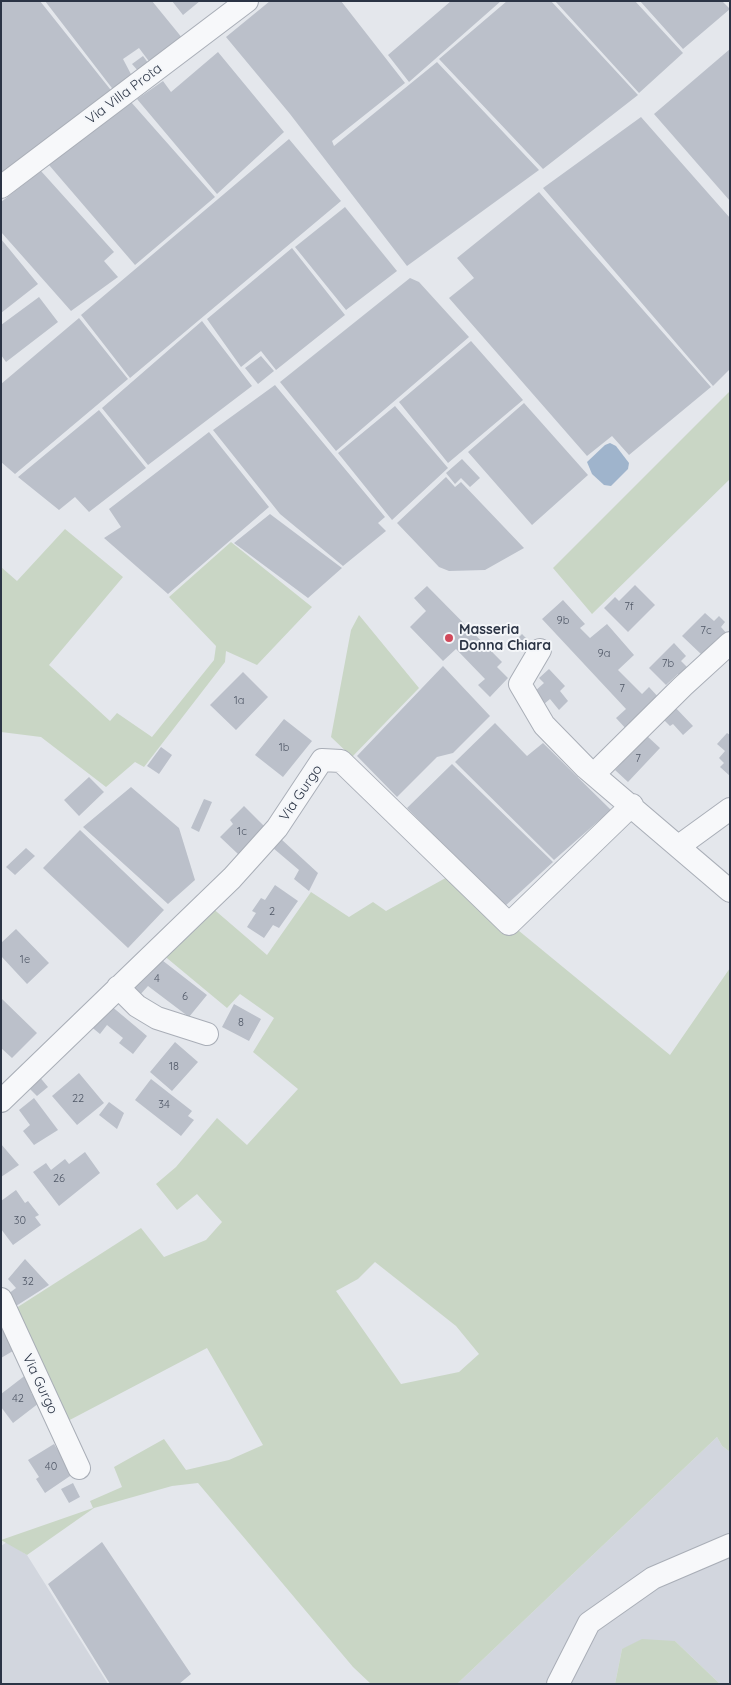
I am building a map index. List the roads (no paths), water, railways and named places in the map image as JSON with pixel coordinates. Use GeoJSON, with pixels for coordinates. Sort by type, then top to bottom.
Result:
{"type":"FeatureCollection","features":[{"type":"Feature","properties":{"kind":"street","name":"Via Villa Prota"},"geometry":{"type":"LineString","coordinates":[[1,187],[247,1]]}},
{"type":"Feature","properties":{"kind":"street"},"geometry":{"type":"LineString","coordinates":[[594,774],[683,686],[730,643]]}},
{"type":"Feature","properties":{"kind":"street"},"geometry":{"type":"LineString","coordinates":[[540,650],[520,684],[522,691],[544,724],[594,774],[730,891]]}},
{"type":"Feature","properties":{"kind":"street","name":"Via Gurgo"},"geometry":{"type":"LineString","coordinates":[[1,1100],[232,878],[277,828],[322,760],[340,761],[509,924],[632,805]]}},
{"type":"Feature","properties":{"kind":"street"},"geometry":{"type":"LineString","coordinates":[[678,846],[730,809]]}},
{"type":"Feature","properties":{"kind":"street"},"geometry":{"type":"LineString","coordinates":[[118,987],[137,1006],[157,1018],[207,1034]]}},
{"type":"Feature","properties":{"kind":"street","name":"Via Gurgo"},"geometry":{"type":"LineString","coordinates":[[1,1299],[79,1468]]}},
{"type":"Feature","properties":{"kind":"street"},"geometry":{"type":"LineString","coordinates":[[558,1684],[589,1622],[653,1578],[730,1545]]}},
{"type":"Feature","properties":{"kind":"water"},"geometry":{"type":"Polygon","coordinates":[[[610,443],[616,446],[629,463],[628,469],[611,486],[604,485],[592,474],[587,462],[605,445],[610,443]]]}},
{"type":"Feature","properties":{"kind":"place","name":"Masseria Donna Chiara"},"geometry":{"type":"Point","coordinates":[449,638]}}]}
